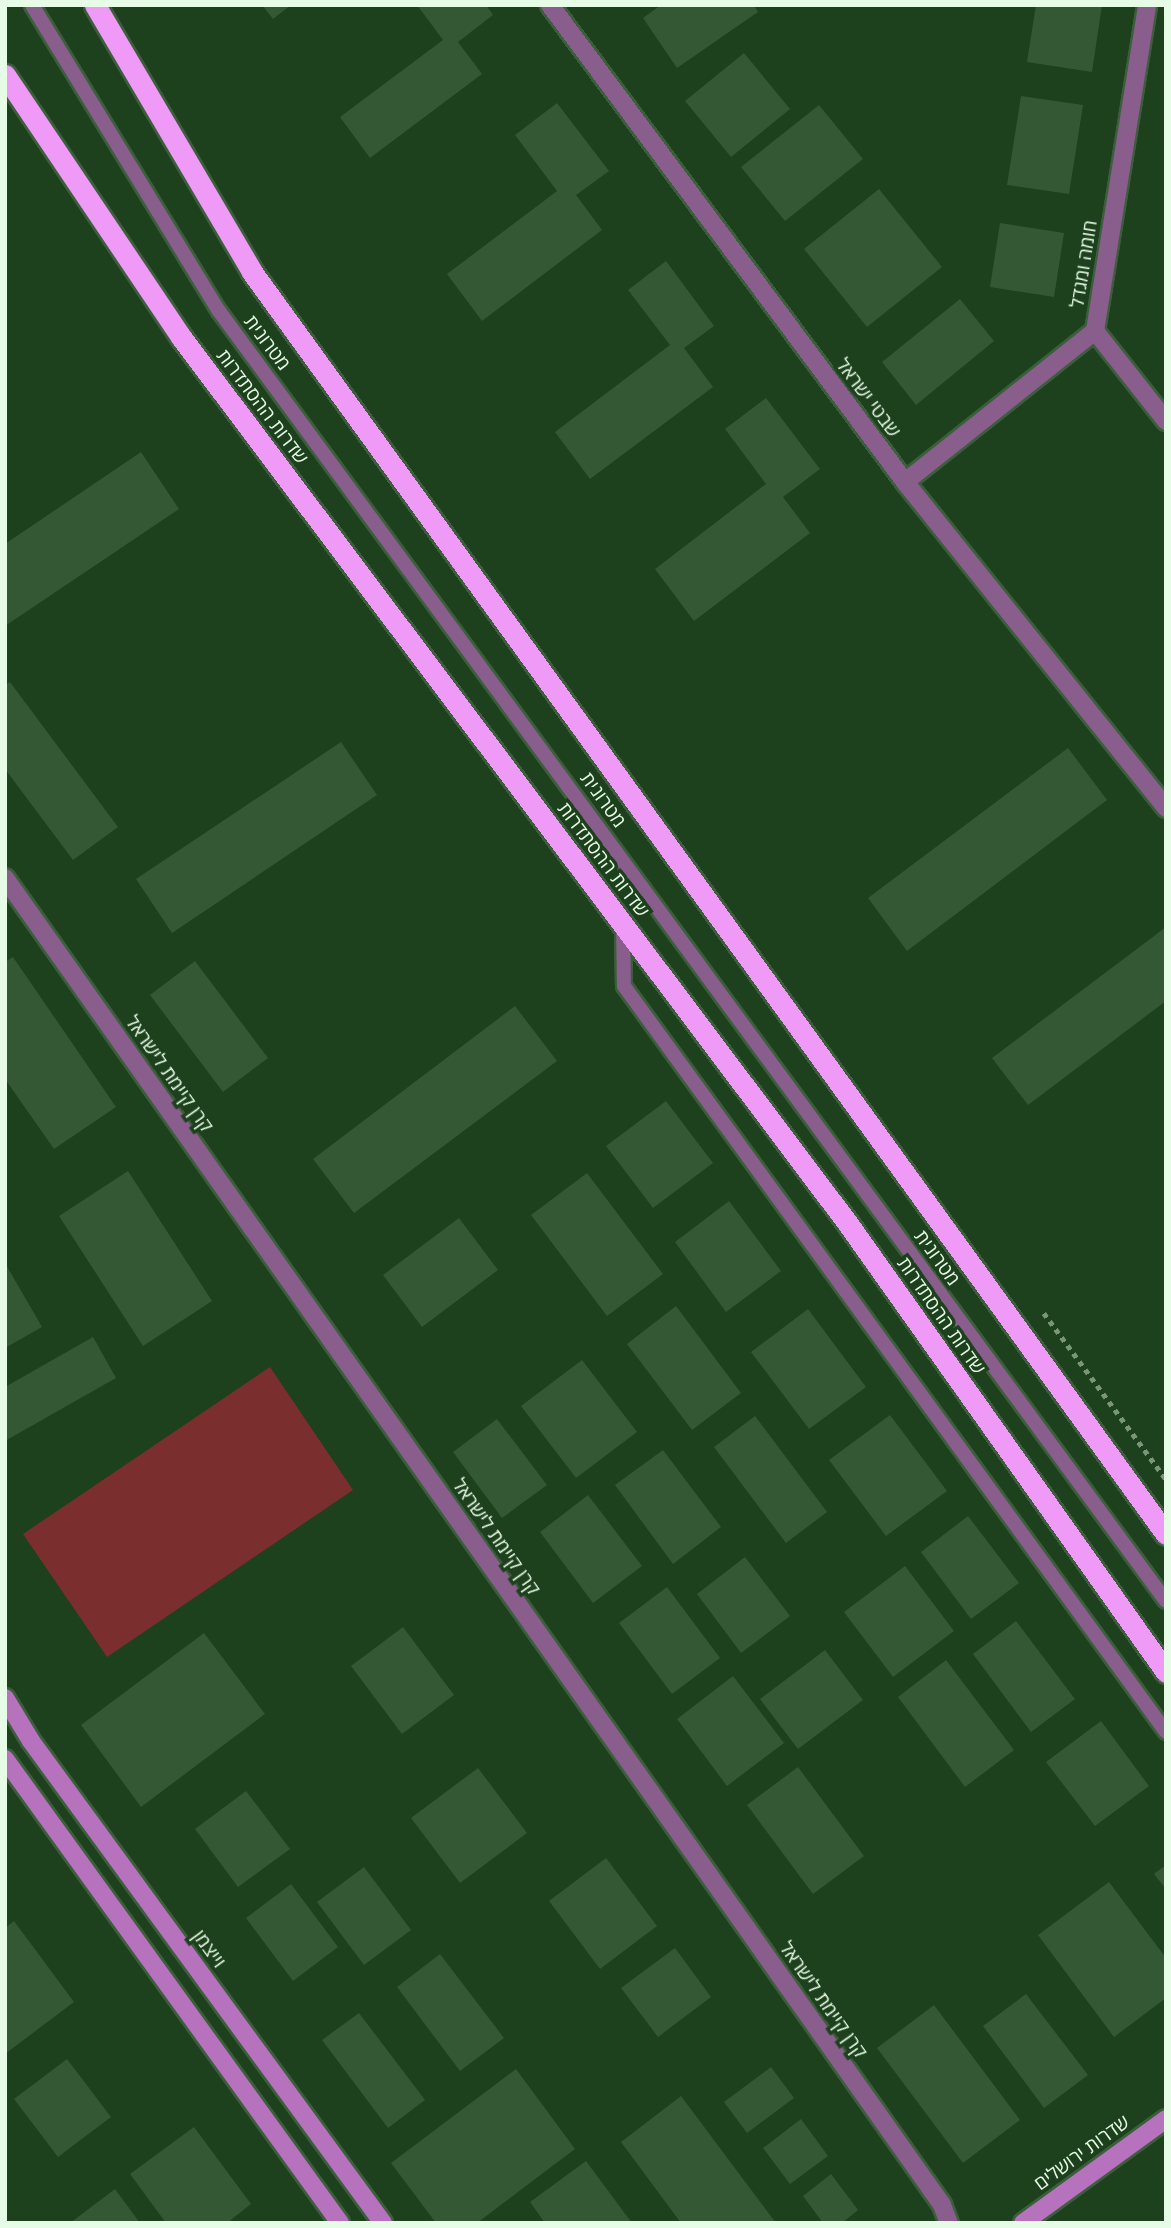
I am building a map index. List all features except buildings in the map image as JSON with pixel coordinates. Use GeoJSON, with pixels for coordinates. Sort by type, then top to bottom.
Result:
{"type":"FeatureCollection","features":[{"type":"Feature","properties":{"kind":"highway"},"geometry":{"type":"LineString","coordinates":[[95,5],[252,272],[1166,1534]]}},
{"type":"Feature","properties":{"kind":"highway","name":"שדרות ההסתדרות"},"geometry":{"type":"LineString","coordinates":[[5,75],[181,337],[846,1221],[1166,1672]]}},
{"type":"Feature","properties":{"kind":"street","name":"שבטי ישראל"},"geometry":{"type":"LineString","coordinates":[[550,5],[905,482],[1166,808]]}},
{"type":"Feature","properties":{"kind":"street","name":"חומה ומגדל"},"geometry":{"type":"LineString","coordinates":[[905,482],[1095,331],[1147,5]]}},
{"type":"Feature","properties":{"kind":"street"},"geometry":{"type":"LineString","coordinates":[[1095,331],[1166,421]]}},
{"type":"Feature","properties":{"kind":"street","name":"קרן קיימת לישראל"},"geometry":{"type":"LineString","coordinates":[[5,878],[926,2183],[949,2223]]}},
{"type":"Feature","properties":{"kind":"street","name":"וייצמן"},"geometry":{"type":"LineString","coordinates":[[5,1698],[31,1741],[383,2223]]}},
{"type":"Feature","properties":{"kind":"street"},"geometry":{"type":"LineString","coordinates":[[5,1759],[341,2223]]}},
{"type":"Feature","properties":{"kind":"street","name":"שדרות ירושלים"},"geometry":{"type":"LineString","coordinates":[[1023,2223],[1166,2119]]}},
{"type":"Feature","properties":{"kind":"lane","name":"מטרונית"},"geometry":{"type":"LineString","coordinates":[[32,5],[219,311],[1166,1601]]}},
{"type":"Feature","properties":{"kind":"lane"},"geometry":{"type":"LineString","coordinates":[[623,924],[624,986],[1166,1732]]}},
{"type":"Feature","properties":{"kind":"lane"},"geometry":{"type":"LineString","coordinates":[[1142,1699],[1166,1714]]}},
{"type":"Feature","properties":{"kind":"shaded area"},"geometry":{"type":"Polygon","coordinates":[[[270,1367],[353,1490],[107,1657],[23,1534],[270,1367]]]}}]}
